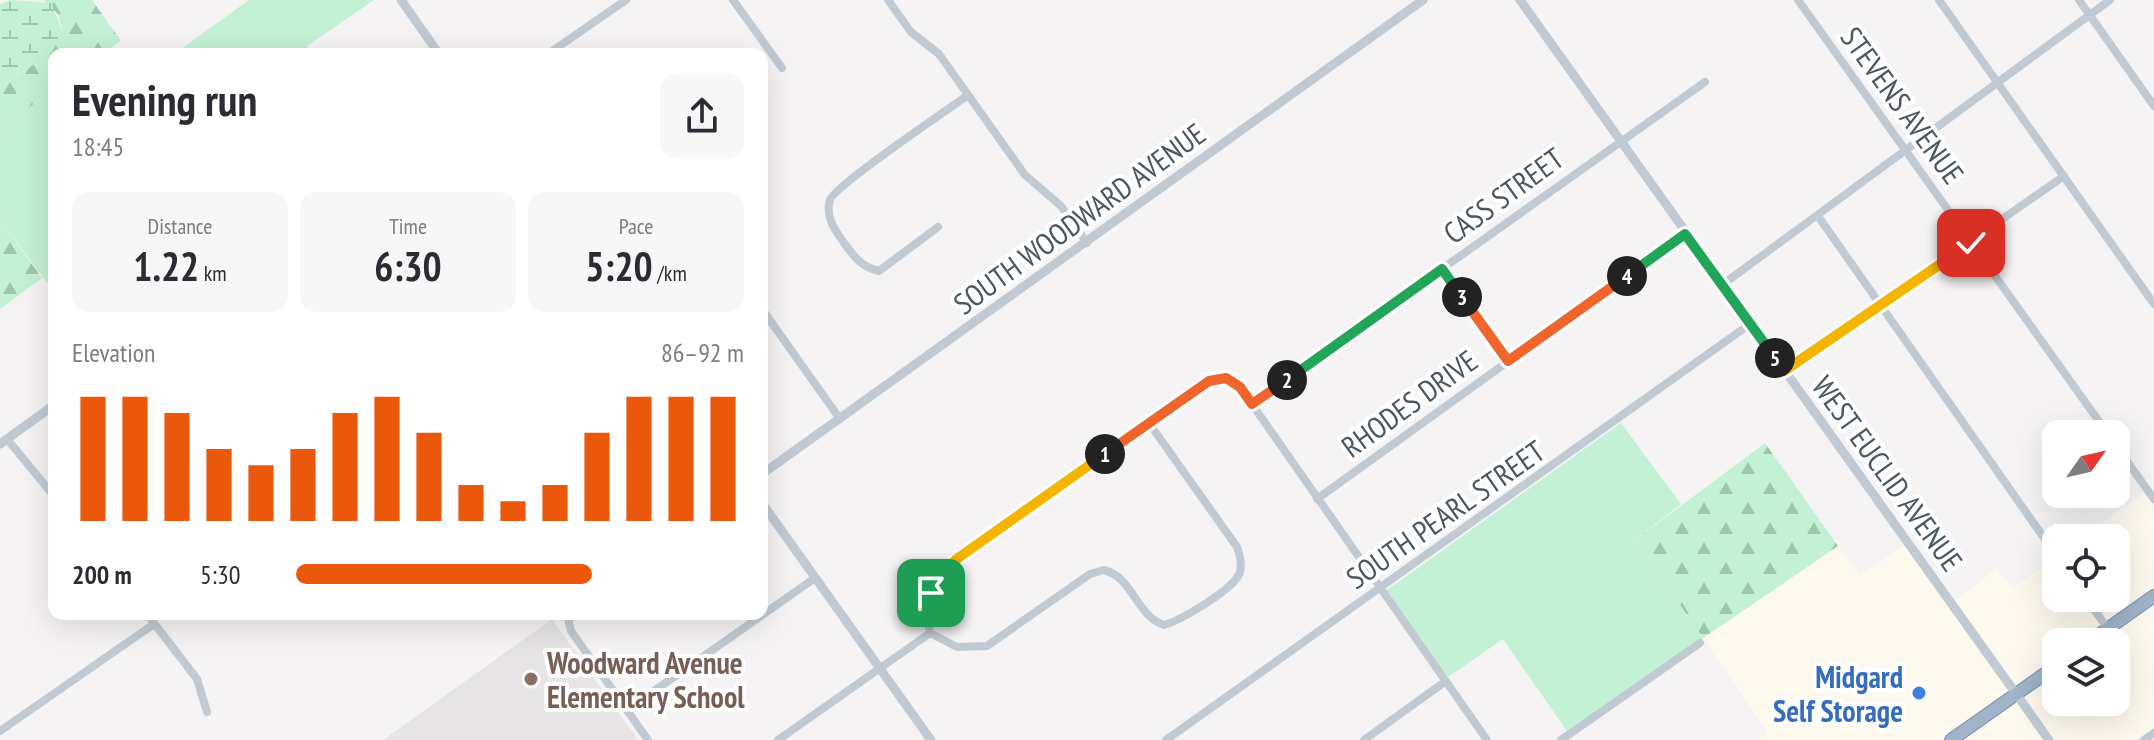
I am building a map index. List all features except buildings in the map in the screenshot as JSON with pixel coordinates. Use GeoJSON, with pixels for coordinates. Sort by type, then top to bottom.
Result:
{"type":"FeatureCollection","features":[{"type":"Feature","properties":{"kind":"highway"},"geometry":{"type":"LineString","coordinates":[[2109,628],[2154,596]]}},
{"type":"Feature","properties":{"kind":"highway"},"geometry":{"type":"LineString","coordinates":[[1951,740],[2042,676]]}},
{"type":"Feature","properties":{"kind":"street"},"geometry":{"type":"LineString","coordinates":[[401,0],[435,48]]}},
{"type":"Feature","properties":{"kind":"street"},"geometry":{"type":"LineString","coordinates":[[557,48],[626,0]]}},
{"type":"Feature","properties":{"kind":"street"},"geometry":{"type":"LineString","coordinates":[[733,0],[768,48]]}},
{"type":"Feature","properties":{"kind":"street"},"geometry":{"type":"LineString","coordinates":[[888,0],[911,32],[939,54],[1025,175],[1061,206],[1087,243]]}},
{"type":"Feature","properties":{"kind":"street","name":"SOUTH WOODWARD AVENUE"},"geometry":{"type":"LineString","coordinates":[[768,470],[1423,0]]}},
{"type":"Feature","properties":{"kind":"street","name":"WEST EUCLID AVENUE"},"geometry":{"type":"LineString","coordinates":[[1520,0],[2049,740]]}},
{"type":"Feature","properties":{"kind":"street","name":"STEVENS AVENUE"},"geometry":{"type":"LineString","coordinates":[[1798,0],[2098,420]]}},
{"type":"Feature","properties":{"kind":"street"},"geometry":{"type":"LineString","coordinates":[[1939,0],[2154,304]]}},
{"type":"Feature","properties":{"kind":"street"},"geometry":{"type":"LineString","coordinates":[[2079,0],[2154,106]]}},
{"type":"Feature","properties":{"kind":"street"},"geometry":{"type":"LineString","coordinates":[[1722,285],[2110,0]]}},
{"type":"Feature","properties":{"kind":"street"},"geometry":{"type":"LineString","coordinates":[[768,49],[782,68]]}},
{"type":"Feature","properties":{"kind":"street","name":"CASS STREET"},"geometry":{"type":"LineString","coordinates":[[1252,404],[1705,82]]}},
{"type":"Feature","properties":{"kind":"street"},"geometry":{"type":"LineString","coordinates":[[938,227],[879,271],[866,268],[832,226],[829,204],[831,196],[968,95]]}},
{"type":"Feature","properties":{"kind":"street"},"geometry":{"type":"LineString","coordinates":[[1784,371],[2064,176]]}},
{"type":"Feature","properties":{"kind":"street"},"geometry":{"type":"LineString","coordinates":[[1818,216],[2042,535]]}},
{"type":"Feature","properties":{"kind":"street","name":"RHODES DRIVE"},"geometry":{"type":"LineString","coordinates":[[1317,499],[1685,234]]}},
{"type":"Feature","properties":{"kind":"street"},"geometry":{"type":"LineString","coordinates":[[1442,269],[1508,361]]}},
{"type":"Feature","properties":{"kind":"street"},"geometry":{"type":"LineString","coordinates":[[768,317],[840,419]]}},
{"type":"Feature","properties":{"kind":"street","name":"SOUTH PEARL STREET"},"geometry":{"type":"LineString","coordinates":[[1166,740],[1750,324]]}},
{"type":"Feature","properties":{"kind":"street"},"geometry":{"type":"LineString","coordinates":[[930,633],[928,604],[935,583],[958,558],[1209,381],[1226,378],[1240,387],[1487,740]]}},
{"type":"Feature","properties":{"kind":"street"},"geometry":{"type":"LineString","coordinates":[[48,409],[4,442],[48,490]]}},
{"type":"Feature","properties":{"kind":"street"},"geometry":{"type":"LineString","coordinates":[[930,633],[957,647],[987,646],[1090,574],[1104,570],[1122,580],[1147,615],[1164,625],[1177,621],[1233,584],[1240,574],[1237,547],[1149,423]]}},
{"type":"Feature","properties":{"kind":"street"},"geometry":{"type":"LineString","coordinates":[[2130,466],[2154,499]]}},
{"type":"Feature","properties":{"kind":"street"},"geometry":{"type":"LineString","coordinates":[[768,511],[931,740]]}},
{"type":"Feature","properties":{"kind":"street"},"geometry":{"type":"LineString","coordinates":[[768,611],[815,578]]}},
{"type":"Feature","properties":{"kind":"street"},"geometry":{"type":"LineString","coordinates":[[151,620],[197,679],[207,712]]}},
{"type":"Feature","properties":{"kind":"street"},"geometry":{"type":"LineString","coordinates":[[568,620],[571,631],[648,740]]}},
{"type":"Feature","properties":{"kind":"street"},"geometry":{"type":"LineString","coordinates":[[627,710],[755,620]]}},
{"type":"Feature","properties":{"kind":"street"},"geometry":{"type":"LineString","coordinates":[[0,731],[154,624]]}},
{"type":"Feature","properties":{"kind":"street"},"geometry":{"type":"LineString","coordinates":[[778,740],[930,633]]}},
{"type":"Feature","properties":{"kind":"street"},"geometry":{"type":"LineString","coordinates":[[1561,740],[1700,643]]}},
{"type":"Feature","properties":{"kind":"street"},"geometry":{"type":"LineString","coordinates":[[1364,740],[1446,681]]}},
{"type":"Feature","properties":{"kind":"street"},"geometry":{"type":"LineString","coordinates":[[2144,740],[2154,733]]}},
{"type":"Feature","properties":{"kind":"shaded area"},"geometry":{"type":"Polygon","coordinates":[[[2144,493],[2154,507],[2154,591],[2130,608],[2130,524],[2101,524],[2123,508],[2130,508],[2130,503],[2144,493]]]}},
{"type":"Feature","properties":{"kind":"shaded area"},"geometry":{"type":"Polygon","coordinates":[[[1904,545],[2012,693],[1945,740],[1757,740],[1767,732],[1703,638],[1838,546],[1860,576],[1904,545]]]}},
{"type":"Feature","properties":{"kind":"shaded area"},"geometry":{"type":"Polygon","coordinates":[[[2042,567],[2042,612],[2091,612],[2102,628],[2042,628],[2042,671],[2019,688],[1955,601],[1997,568],[2012,588],[2042,567]]]}},
{"type":"Feature","properties":{"kind":"shaded area"},"geometry":{"type":"Polygon","coordinates":[[[2154,601],[2154,728],[2137,740],[2054,740],[2023,694],[2042,680],[2042,716],[2130,716],[2130,628],[2116,628],[2154,601]]]}},
{"type":"Feature","properties":{"kind":"shaded area"},"geometry":{"type":"Polygon","coordinates":[[[2102,612],[2124,612],[2109,623],[2102,612]]]}},
{"type":"Feature","properties":{"kind":"shaded area","name":"Woodward Avenue Elementary School"},"geometry":{"type":"Polygon","coordinates":[[[553,620],[638,740],[383,740],[553,620]]]}},
{"type":"Feature","properties":{"kind":"shaded area"},"geometry":{"type":"Polygon","coordinates":[[[2016,699],[2044,740],[1958,740],[2016,699]]]}},
{"type":"Feature","properties":{"kind":"green space"},"geometry":{"type":"Polygon","coordinates":[[[10,0],[51,3],[63,32],[54,48],[48,48],[48,55],[0,87],[0,4],[10,0]]]}},
{"type":"Feature","properties":{"kind":"green space"},"geometry":{"type":"Polygon","coordinates":[[[44,0],[92,0],[121,41],[111,48],[48,48],[48,93],[0,129],[0,87],[29,68],[63,32],[58,14],[44,0]]]}},
{"type":"Feature","properties":{"kind":"green space"},"geometry":{"type":"Polygon","coordinates":[[[249,0],[374,0],[308,48],[182,48],[249,0]]]}},
{"type":"Feature","properties":{"kind":"green space"},"geometry":{"type":"Polygon","coordinates":[[[48,93],[48,284],[0,220],[0,129],[48,93]]]}},
{"type":"Feature","properties":{"kind":"green space"},"geometry":{"type":"Polygon","coordinates":[[[0,220],[42,278],[0,309],[0,220]]]}},
{"type":"Feature","properties":{"kind":"green space"},"geometry":{"type":"Polygon","coordinates":[[[1621,423],[1681,504],[1635,540],[1703,638],[1567,731],[1503,639],[1448,677],[1387,590],[1621,423]]]}},
{"type":"Feature","properties":{"kind":"green space"},"geometry":{"type":"Polygon","coordinates":[[[1765,443],[1838,546],[1703,638],[1635,540],[1765,443]]]}},
{"type":"Feature","properties":{"kind":"place","name":"Woodward Avenue Elementary School"},"geometry":{"type":"Point","coordinates":[531,679]}},
{"type":"Feature","properties":{"kind":"place","name":"Midgard Self Storage"},"geometry":{"type":"Point","coordinates":[1919,693]}},
{"type":"Feature","properties":{"kind":"route"},"geometry":{"type":"LineString","coordinates":[[931,593],[942,573],[958,558],[1209,381],[1226,378],[1240,387],[1252,404],[1442,269],[1508,361],[1685,234],[1784,371],[1971,243]]}}]}
